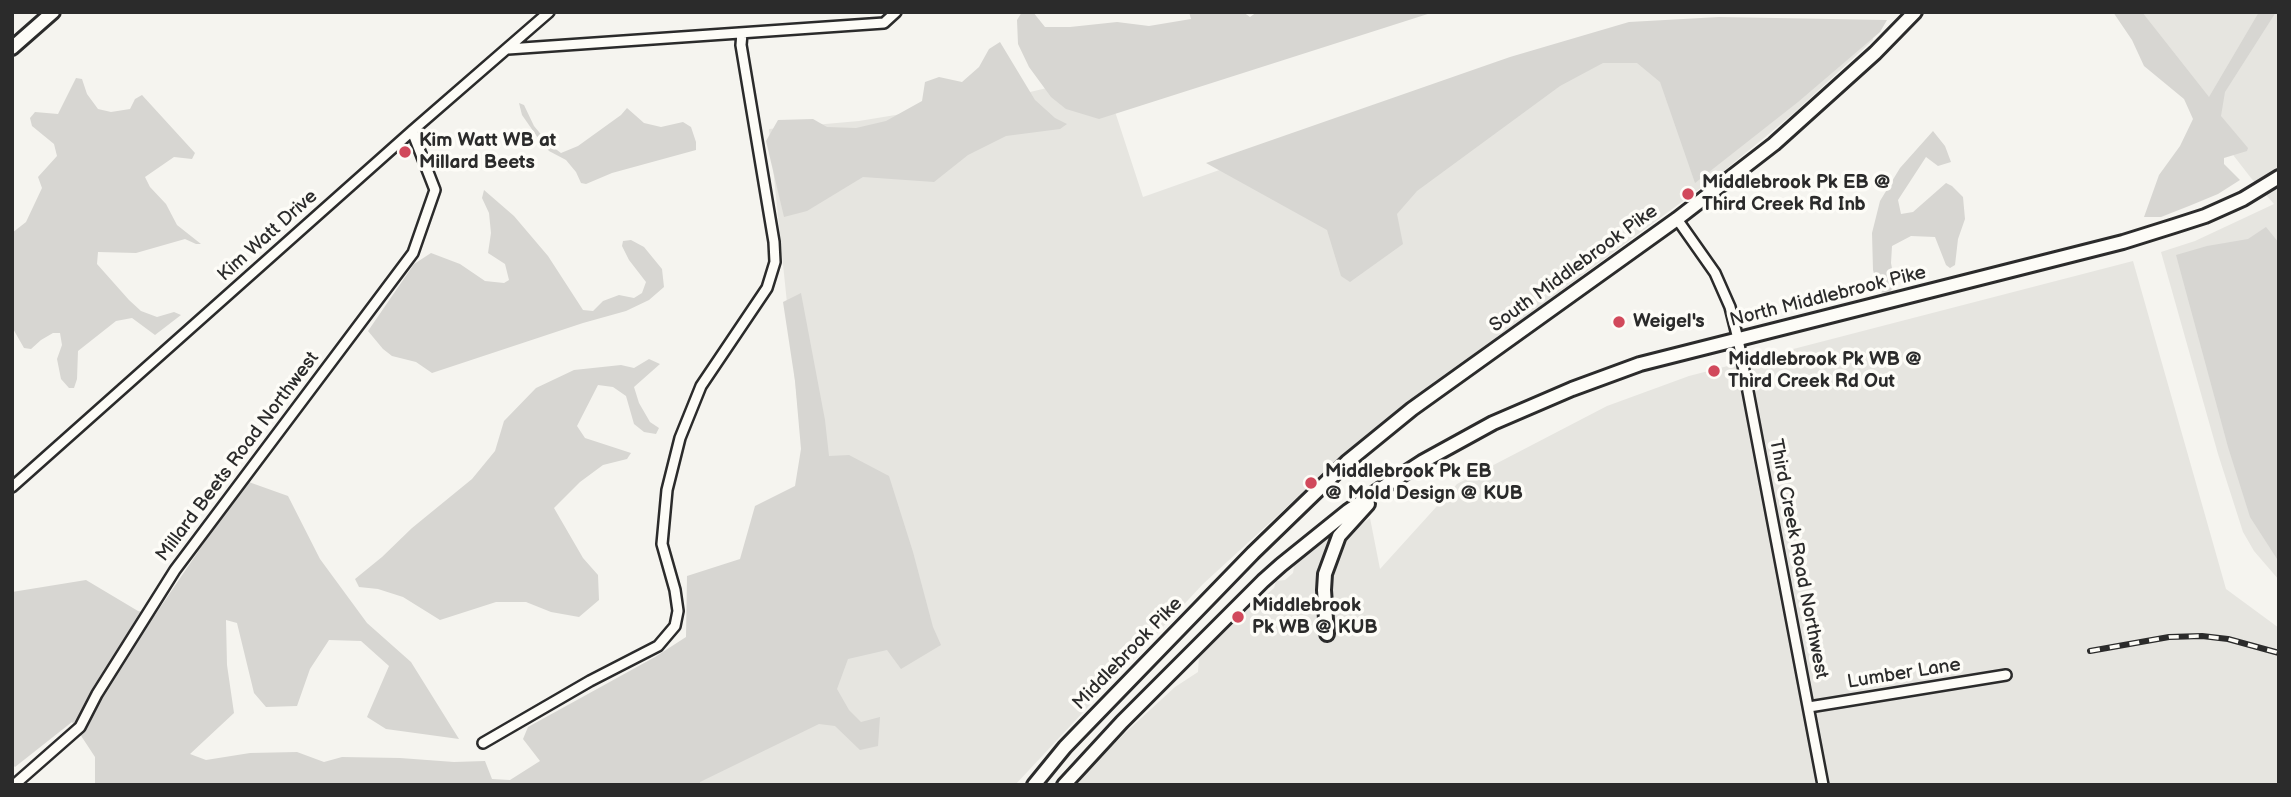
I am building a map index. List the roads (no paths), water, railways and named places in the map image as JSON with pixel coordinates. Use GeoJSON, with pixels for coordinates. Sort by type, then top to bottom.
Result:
{"type":"FeatureCollection","features":[{"type":"Feature","properties":{"kind":"main road"},"geometry":{"type":"LineString","coordinates":[[12,48],[53,12]]}},
{"type":"Feature","properties":{"kind":"main road","name":"South Middlebrook Pike"},"geometry":{"type":"LineString","coordinates":[[1253,553],[1347,462],[1412,409],[1677,219],[1774,144],[1875,54],[1915,12]]}},
{"type":"Feature","properties":{"kind":"main road","name":"North Middlebrook Pike"},"geometry":{"type":"LineString","coordinates":[[1064,785],[1082,762],[1263,581],[1348,511],[1422,462],[1493,423],[1640,365],[2123,242],[2205,216],[2243,199],[2279,177]]}},
{"type":"Feature","properties":{"kind":"main road"},"geometry":{"type":"LineString","coordinates":[[1327,634],[1325,574],[1335,547],[1349,524],[1385,486]]}},
{"type":"Feature","properties":{"kind":"main road","name":"Middlebrook Pike"},"geometry":{"type":"LineString","coordinates":[[1034,785],[1065,747],[1253,553]]}},
{"type":"Feature","properties":{"kind":"street","name":"Kim Watt Drive"},"geometry":{"type":"LineString","coordinates":[[12,487],[549,12]]}},
{"type":"Feature","properties":{"kind":"street"},"geometry":{"type":"LineString","coordinates":[[508,49],[884,23],[896,12]]}},
{"type":"Feature","properties":{"kind":"street"},"geometry":{"type":"LineString","coordinates":[[482,743],[590,681],[658,646],[675,626],[678,611],[676,590],[662,544],[667,490],[680,438],[701,386],[767,288],[775,262],[774,242],[741,45],[742,33]]}},
{"type":"Feature","properties":{"kind":"street","name":"Millard Beets Road Northwest"},"geometry":{"type":"LineString","coordinates":[[14,785],[80,727],[97,694],[174,570],[413,253],[435,190],[412,131]]}},
{"type":"Feature","properties":{"kind":"street","name":"Third Creek Road Northwest"},"geometry":{"type":"LineString","coordinates":[[1677,219],[1723,287],[1738,339],[1823,785]]}},
{"type":"Feature","properties":{"kind":"street","name":"Lumber Lane"},"geometry":{"type":"LineString","coordinates":[[1809,707],[2006,675]]}},
{"type":"Feature","properties":{"kind":"railway"},"geometry":{"type":"LineString","coordinates":[[2090,651],[2169,637],[2202,636],[2228,639],[2279,653]]}},
{"type":"Feature","properties":{"kind":"place","name":"Kim Watt WB at Millard Beets"},"geometry":{"type":"Point","coordinates":[405,152]}},
{"type":"Feature","properties":{"kind":"place","name":"Middlebrook Pk EB @ Third Creek Rd Inb"},"geometry":{"type":"Point","coordinates":[1688,194]}},
{"type":"Feature","properties":{"kind":"place","name":"Weigel's"},"geometry":{"type":"Point","coordinates":[1619,322]}},
{"type":"Feature","properties":{"kind":"place","name":"Middlebrook Pk WB @ Third Creek Rd Out"},"geometry":{"type":"Point","coordinates":[1714,371]}},
{"type":"Feature","properties":{"kind":"place","name":"Middlebrook Pk EB @ Mold Design @ KUB"},"geometry":{"type":"Point","coordinates":[1311,483]}},
{"type":"Feature","properties":{"kind":"place","name":"Middlebrook Pk WB @ KUB"},"geometry":{"type":"Point","coordinates":[1238,617]}}]}
